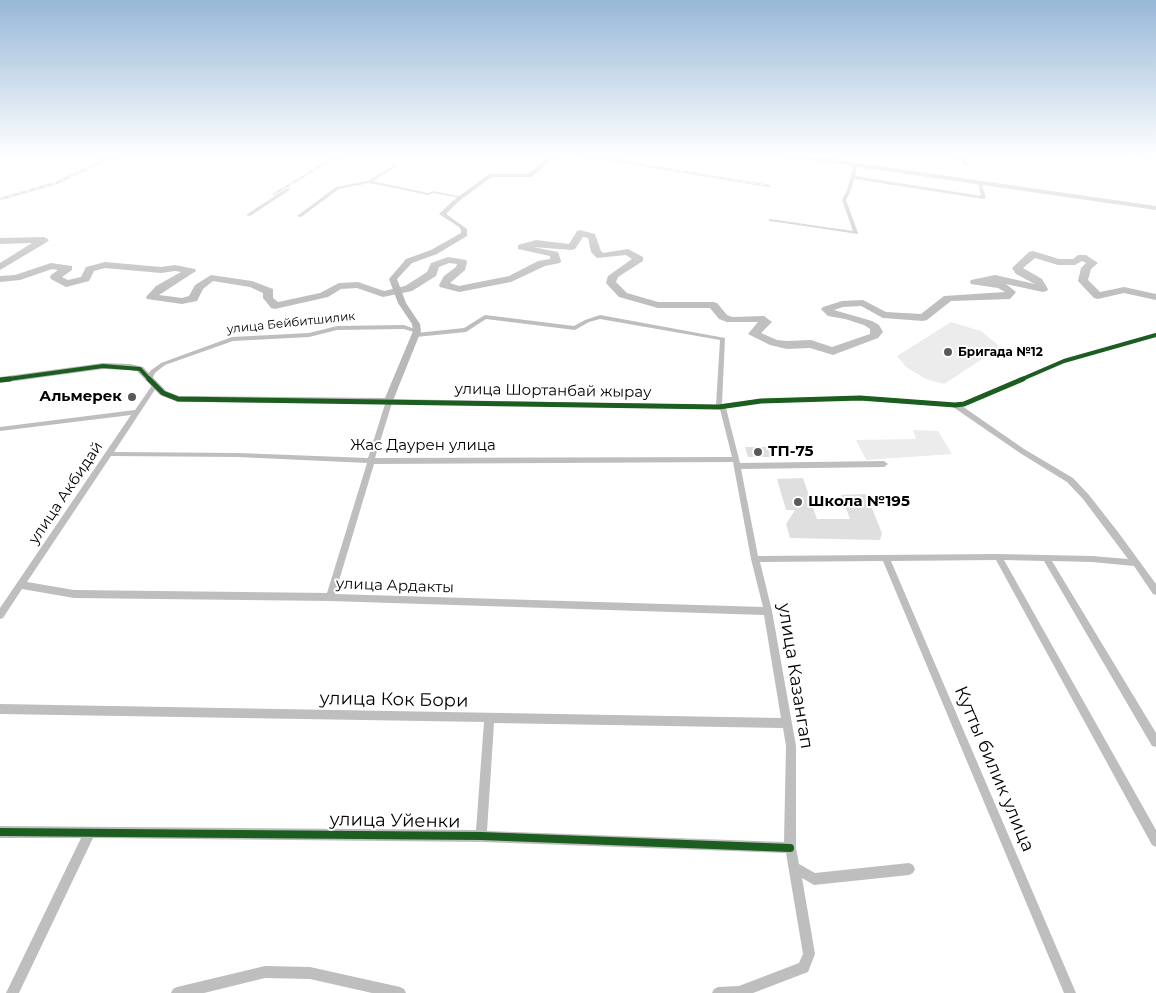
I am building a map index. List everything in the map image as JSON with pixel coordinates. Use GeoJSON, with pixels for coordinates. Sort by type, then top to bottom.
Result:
{"type":"FeatureCollection","features":[{"type":"Feature","properties":{"kind":"main road"},"geometry":{"type":"LineString","coordinates":[[1111,201],[1156,208]]}},
{"type":"Feature","properties":{"kind":"street"},"geometry":{"type":"LineString","coordinates":[[248,215],[270,201]]}},
{"type":"Feature","properties":{"kind":"street"},"geometry":{"type":"LineString","coordinates":[[299,216],[319,201]]}},
{"type":"Feature","properties":{"kind":"street"},"geometry":{"type":"LineString","coordinates":[[330,597],[395,382],[417,333],[416,324],[396,291],[393,279],[409,261],[439,249],[464,234],[461,226],[442,214],[456,201]]}},
{"type":"Feature","properties":{"kind":"street"},"geometry":{"type":"LineString","coordinates":[[770,220],[856,233],[844,201]]}},
{"type":"Feature","properties":{"kind":"street","name":"улица Бейбитшилик"},"geometry":{"type":"LineString","coordinates":[[152,383],[152,372],[163,364],[232,339],[308,335],[336,328],[404,327],[417,333],[466,330],[485,318],[575,328],[587,321],[600,318],[722,339],[720,406]]}},
{"type":"Feature","properties":{"kind":"street"},"geometry":{"type":"LineString","coordinates":[[955,405],[964,404],[1064,361],[1156,335]]}},
{"type":"Feature","properties":{"kind":"street"},"geometry":{"type":"LineString","coordinates":[[0,380],[102,366],[140,369],[152,383]]}},
{"type":"Feature","properties":{"kind":"street","name":"улица Шортанбай жырау"},"geometry":{"type":"LineString","coordinates":[[152,383],[163,393],[178,398],[720,406],[761,401],[860,398],[955,405]]}},
{"type":"Feature","properties":{"kind":"street","name":"улица Акбидай"},"geometry":{"type":"LineString","coordinates":[[0,615],[137,412],[152,383]]}},
{"type":"Feature","properties":{"kind":"street"},"geometry":{"type":"LineString","coordinates":[[955,405],[1022,451],[1070,480],[1092,504],[1156,591]]}},
{"type":"Feature","properties":{"kind":"street","name":"улица Казангап"},"geometry":{"type":"LineString","coordinates":[[718,993],[739,992],[804,968],[809,954],[790,848],[791,746],[768,611],[737,462],[720,406]]}},
{"type":"Feature","properties":{"kind":"street"},"geometry":{"type":"LineString","coordinates":[[0,429],[137,412]]}},
{"type":"Feature","properties":{"kind":"street","name":"Жас Даурен улица"},"geometry":{"type":"LineString","coordinates":[[109,454],[238,455],[372,461],[884,464]]}},
{"type":"Feature","properties":{"kind":"street"},"geometry":{"type":"LineString","coordinates":[[756,559],[998,557],[1135,563]]}},
{"type":"Feature","properties":{"kind":"street"},"geometry":{"type":"LineString","coordinates":[[998,557],[1156,841]]}},
{"type":"Feature","properties":{"kind":"street"},"geometry":{"type":"LineString","coordinates":[[1046,558],[1156,742]]}},
{"type":"Feature","properties":{"kind":"street","name":"Кутты билик улица"},"geometry":{"type":"LineString","coordinates":[[886,559],[1070,993]]}},
{"type":"Feature","properties":{"kind":"street","name":"улица Ардакты"},"geometry":{"type":"LineString","coordinates":[[21,585],[74,594],[330,597],[768,611]]}},
{"type":"Feature","properties":{"kind":"street","name":"улица Кок Бори"},"geometry":{"type":"LineString","coordinates":[[0,710],[787,723]]}},
{"type":"Feature","properties":{"kind":"street"},"geometry":{"type":"LineString","coordinates":[[481,836],[489,718]]}},
{"type":"Feature","properties":{"kind":"street","name":"улица Уйенки"},"geometry":{"type":"LineString","coordinates":[[0,832],[481,836],[790,848]]}},
{"type":"Feature","properties":{"kind":"street"},"geometry":{"type":"LineString","coordinates":[[12,993],[90,832]]}},
{"type":"Feature","properties":{"kind":"street"},"geometry":{"type":"LineString","coordinates":[[794,867],[814,878],[909,869]]}},
{"type":"Feature","properties":{"kind":"street"},"geometry":{"type":"LineString","coordinates":[[176,993],[265,972],[310,973],[400,993]]}},
{"type":"Feature","properties":{"kind":"shaded area","name":"Бригада №12"},"geometry":{"type":"Polygon","coordinates":[[[951,322],[981,331],[997,344],[999,348],[944,384],[926,379],[906,367],[897,356],[951,322]]]}},
{"type":"Feature","properties":{"kind":"shaded area"},"geometry":{"type":"Polygon","coordinates":[[[913,430],[938,431],[952,454],[866,460],[856,440],[916,439],[913,430]]]}},
{"type":"Feature","properties":{"kind":"building","name":"ТП-75"},"geometry":{"type":"Polygon","coordinates":[[[745,447],[768,447],[771,457],[748,457],[745,447]]]}},
{"type":"Feature","properties":{"kind":"building","name":"Школа №195"},"geometry":{"type":"Polygon","coordinates":[[[803,478],[817,519],[850,519],[841,495],[866,494],[882,533],[880,540],[790,538],[786,524],[795,510],[786,510],[777,479],[803,478]]]}},
{"type":"Feature","properties":{"kind":"waterway"},"geometry":{"type":"LineString","coordinates":[[0,279],[16,278],[51,266],[68,268],[55,277],[66,284],[85,279],[90,269],[105,265],[161,270],[175,268],[191,271],[160,288],[151,297],[182,301],[193,299],[199,287],[211,278],[252,284],[269,291],[268,298],[275,306],[324,295],[339,286],[358,285],[383,294],[408,289],[432,274],[435,265],[448,260],[462,262],[461,268],[448,278],[444,285],[459,289],[511,279],[542,263],[556,261],[554,254],[521,247],[536,243],[572,247],[580,233],[592,236],[596,252],[601,256],[628,252],[639,259],[613,276],[611,283],[623,295],[658,305],[713,305],[723,317],[731,320],[760,318],[766,322],[758,327],[754,334],[774,343],[787,345],[811,344],[833,351],[874,336],[877,332],[875,327],[868,323],[847,316],[832,314],[827,309],[842,304],[863,303],[883,315],[923,318],[948,298],[1006,297],[1011,292],[1001,285],[975,282],[995,278],[1043,289],[1038,281],[1020,272],[1017,268],[1033,254],[1058,262],[1075,262],[1082,257],[1093,263],[1086,268],[1083,281],[1098,296],[1124,290],[1156,297]]}},
{"type":"Feature","properties":{"kind":"waterway"},"geometry":{"type":"LineString","coordinates":[[0,241],[44,240],[0,267]]}},
{"type":"Feature","properties":{"kind":"cycle path"},"geometry":{"type":"LineString","coordinates":[[0,380],[103,366],[140,369],[163,393],[178,399],[719,407],[761,401],[860,398],[955,405],[964,404],[1064,361],[1156,335]]}},
{"type":"Feature","properties":{"kind":"cycle path"},"geometry":{"type":"LineString","coordinates":[[0,832],[481,836],[790,848]]}},
{"type":"Feature","properties":{"kind":"place","name":"Бригада №12"},"geometry":{"type":"Point","coordinates":[948,352]}},
{"type":"Feature","properties":{"kind":"place","name":"Альмерек"},"geometry":{"type":"Point","coordinates":[132,397]}},
{"type":"Feature","properties":{"kind":"place","name":"ТП-75"},"geometry":{"type":"Point","coordinates":[758,452]}},
{"type":"Feature","properties":{"kind":"place","name":"Школа №195"},"geometry":{"type":"Point","coordinates":[798,502]}}]}
